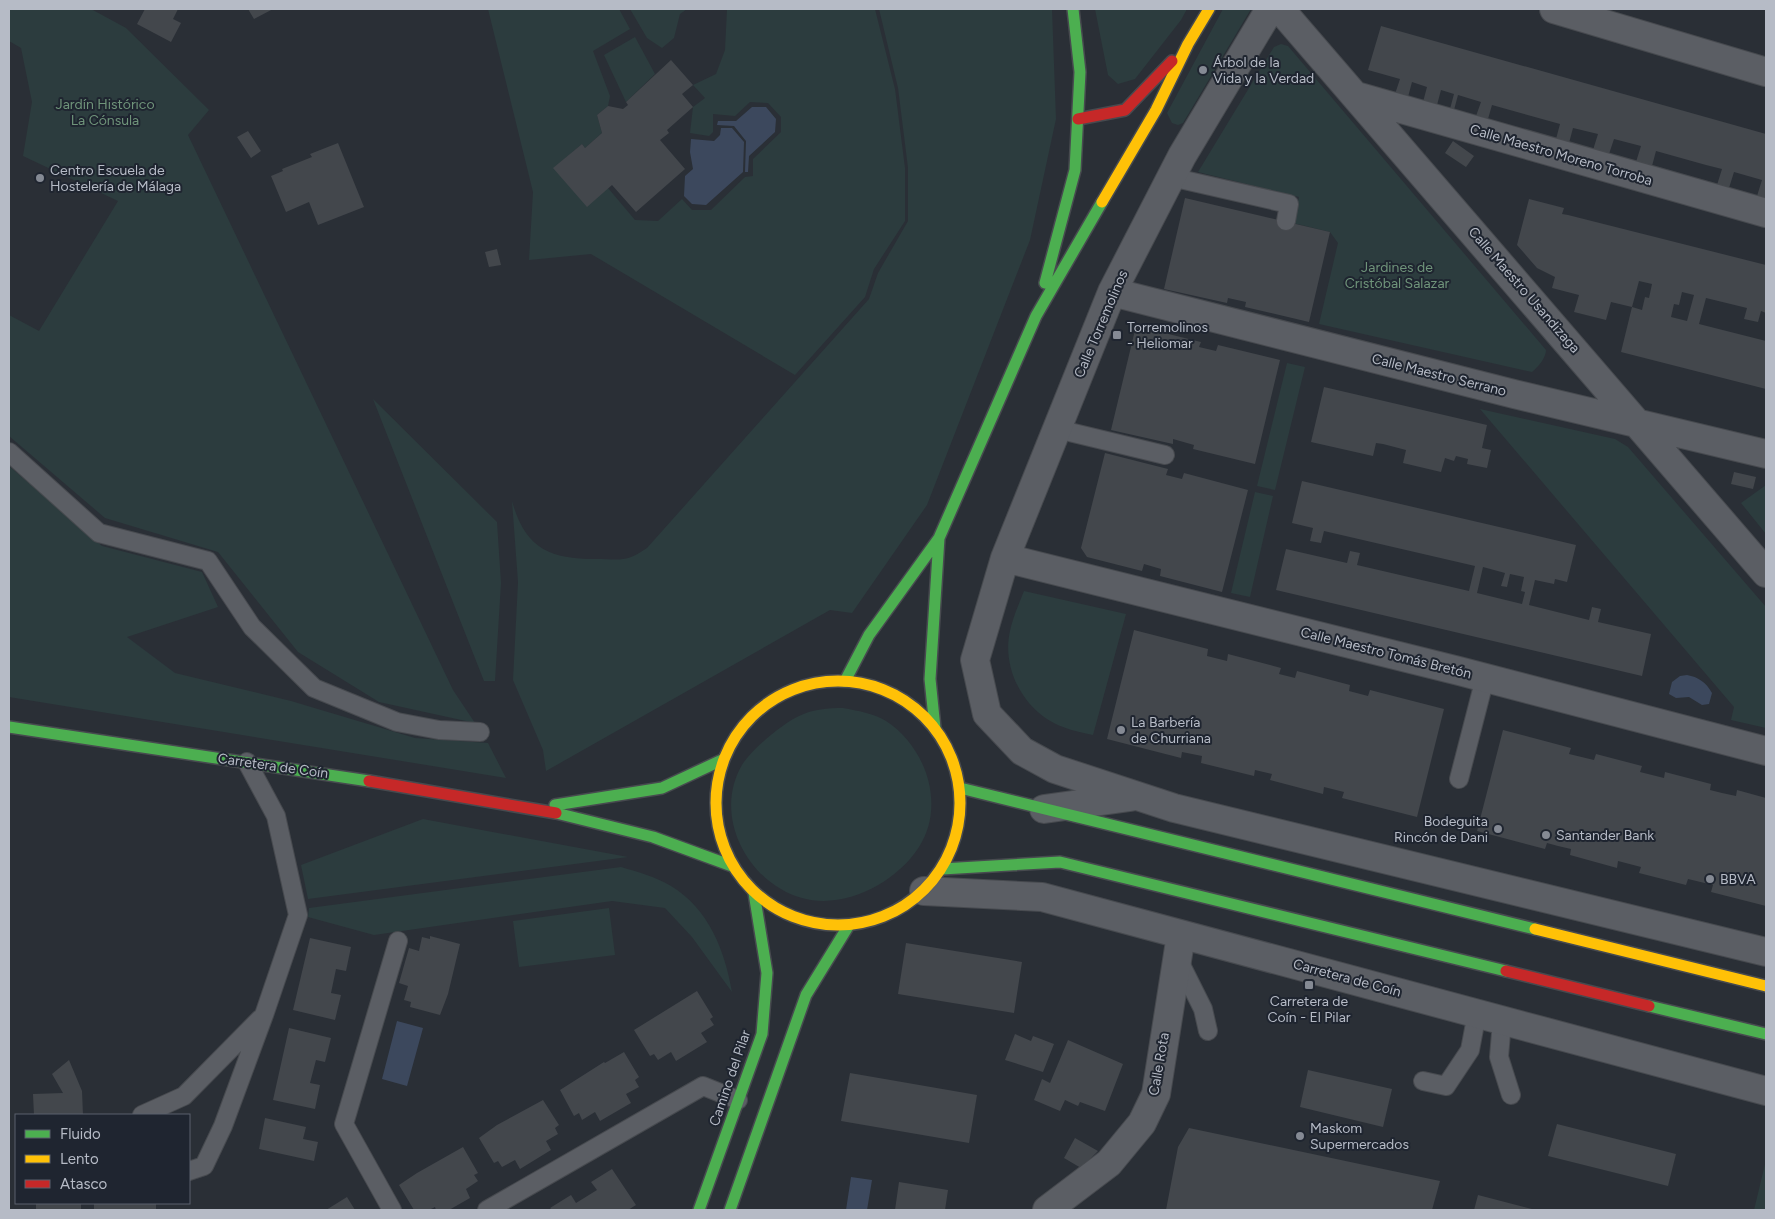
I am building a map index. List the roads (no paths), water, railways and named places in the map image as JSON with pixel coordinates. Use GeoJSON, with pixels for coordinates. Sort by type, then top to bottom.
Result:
{"type":"FeatureCollection","features":[{"type":"Feature","properties":{"kind":"main road"},"geometry":{"type":"LineString","coordinates":[[1036,316],[1075,170],[1080,72],[1073,9]]}},
{"type":"Feature","properties":{"kind":"main road"},"geometry":{"type":"LineString","coordinates":[[845,681],[869,634],[940,538],[1036,316],[1156,110],[1188,44],[1209,9]]}},
{"type":"Feature","properties":{"kind":"main road"},"geometry":{"type":"LineString","coordinates":[[1078,120],[1125,110],[1188,44]]}},
{"type":"Feature","properties":{"kind":"main road"},"geometry":{"type":"LineString","coordinates":[[935,728],[930,679],[940,538]]}},
{"type":"Feature","properties":{"kind":"main road"},"geometry":{"type":"LineString","coordinates":[[845,681],[880,690],[912,705],[935,728],[952,756],[960,788],[960,816],[954,844],[942,868],[924,891],[902,908],[876,920],[849,925],[815,924],[782,913],[754,893],[732,866],[720,841],[715,814],[716,787],[722,760],[742,726],[771,700],[807,684],[845,681]]}},
{"type":"Feature","properties":{"kind":"main road","name":"Carretera de Coín"},"geometry":{"type":"LineString","coordinates":[[9,727],[247,762],[536,808],[655,836],[690,848],[732,866]]}},
{"type":"Feature","properties":{"kind":"main road","name":"Carretera de Coín"},"geometry":{"type":"LineString","coordinates":[[536,808],[662,788],[722,760]]}},
{"type":"Feature","properties":{"kind":"main road"},"geometry":{"type":"LineString","coordinates":[[960,788],[1766,986]]}},
{"type":"Feature","properties":{"kind":"main road"},"geometry":{"type":"LineString","coordinates":[[942,868],[1060,862],[1766,1034]]}},
{"type":"Feature","properties":{"kind":"main road","name":"Camino del Pilar"},"geometry":{"type":"LineString","coordinates":[[699,1210],[762,1034],[768,973],[754,893]]}},
{"type":"Feature","properties":{"kind":"main road"},"geometry":{"type":"LineString","coordinates":[[730,1210],[806,995],[849,925]]}},
{"type":"Feature","properties":{"kind":"street","name":"Calle Torremolinos"},"geometry":{"type":"LineString","coordinates":[[1136,796],[1055,769],[1022,751],[987,714],[975,660],[1005,558],[1112,292],[1171,177],[1270,9]]}},
{"type":"Feature","properties":{"kind":"street","name":"Calle Maestro Usandizaga"},"geometry":{"type":"LineString","coordinates":[[1280,9],[1766,573]]}},
{"type":"Feature","properties":{"kind":"street"},"geometry":{"type":"LineString","coordinates":[[1554,9],[1766,72]]}},
{"type":"Feature","properties":{"kind":"street","name":"Calle Maestro Moreno Torroba"},"geometry":{"type":"LineString","coordinates":[[1356,96],[1766,213]]}},
{"type":"Feature","properties":{"kind":"street","name":"Calle Maestro Serrano"},"geometry":{"type":"LineString","coordinates":[[1112,292],[1640,425],[1766,454]]}},
{"type":"Feature","properties":{"kind":"street","name":"Calle Maestro Tomás Bretón"},"geometry":{"type":"LineString","coordinates":[[1005,558],[1485,678],[1766,751]]}},
{"type":"Feature","properties":{"kind":"street"},"geometry":{"type":"LineString","coordinates":[[1043,809],[1136,796],[1174,808],[1766,952]]}},
{"type":"Feature","properties":{"kind":"street","name":"Carretera de Coín"},"geometry":{"type":"LineString","coordinates":[[924,891],[1042,897],[1179,945],[1489,1017],[1766,1091]]}},
{"type":"Feature","properties":{"kind":"street","name":"Calle Rota"},"geometry":{"type":"LineString","coordinates":[[1047,1210],[1109,1164],[1142,1123],[1156,1094],[1179,945]]}},
{"type":"Feature","properties":{"kind":"lane"},"geometry":{"type":"LineString","coordinates":[[1171,177],[1289,204],[1286,221]]}},
{"type":"Feature","properties":{"kind":"lane"},"geometry":{"type":"LineString","coordinates":[[1058,429],[1165,455]]}},
{"type":"Feature","properties":{"kind":"lane"},"geometry":{"type":"LineString","coordinates":[[9,452],[99,533],[208,561],[252,627],[314,688],[397,722],[439,730],[480,732]]}},
{"type":"Feature","properties":{"kind":"lane"},"geometry":{"type":"LineString","coordinates":[[1459,779],[1485,678]]}},
{"type":"Feature","properties":{"kind":"lane"},"geometry":{"type":"LineString","coordinates":[[190,1171],[204,1166],[223,1126],[264,1016],[298,915],[276,816],[247,762]]}},
{"type":"Feature","properties":{"kind":"lane"},"geometry":{"type":"LineString","coordinates":[[392,1210],[344,1124],[398,941]]}},
{"type":"Feature","properties":{"kind":"lane"},"geometry":{"type":"LineString","coordinates":[[1179,945],[1203,1009],[1208,1031]]}},
{"type":"Feature","properties":{"kind":"lane"},"geometry":{"type":"LineString","coordinates":[[144,1114],[184,1096],[264,1016]]}},
{"type":"Feature","properties":{"kind":"lane"},"geometry":{"type":"LineString","coordinates":[[1423,1080],[1446,1086],[1489,1017]]}},
{"type":"Feature","properties":{"kind":"lane"},"geometry":{"type":"LineString","coordinates":[[1489,1017],[1511,1095]]}},
{"type":"Feature","properties":{"kind":"lane"},"geometry":{"type":"LineString","coordinates":[[487,1210],[703,1086],[738,1100]]}},
{"type":"Feature","properties":{"kind":"water"},"geometry":{"type":"Polygon","coordinates":[[[752,107],[766,107],[776,119],[775,132],[749,156],[748,172],[745,172],[746,141],[734,126],[717,125],[718,121],[736,121],[752,107]]]}},
{"type":"Feature","properties":{"kind":"water"},"geometry":{"type":"Polygon","coordinates":[[[721,128],[732,128],[744,142],[743,172],[706,205],[692,204],[684,196],[685,176],[693,169],[690,152],[691,139],[714,141],[720,135],[721,128]]]}},
{"type":"Feature","properties":{"kind":"water"},"geometry":{"type":"Polygon","coordinates":[[[1680,676],[1695,677],[1710,689],[1712,693],[1709,704],[1702,705],[1689,697],[1676,698],[1669,694],[1672,682],[1680,676]]]}},
{"type":"Feature","properties":{"kind":"water"},"geometry":{"type":"Polygon","coordinates":[[[397,1021],[423,1028],[407,1086],[382,1079],[397,1021]]]}},
{"type":"Feature","properties":{"kind":"water"},"geometry":{"type":"Polygon","coordinates":[[[851,1177],[872,1180],[867,1210],[846,1210],[851,1177]]]}},
{"type":"Feature","properties":{"kind":"place","name":"Árbol de la Vida y la Verdad"},"geometry":{"type":"Point","coordinates":[1203,70]}},
{"type":"Feature","properties":{"kind":"place","name":"Centro Escuela de Hostelería de Málaga"},"geometry":{"type":"Point","coordinates":[40,178]}},
{"type":"Feature","properties":{"kind":"place","name":"Torremolinos - Heliomar"},"geometry":{"type":"Point","coordinates":[1117,335]}},
{"type":"Feature","properties":{"kind":"place","name":"La Barbería de Churriana"},"geometry":{"type":"Point","coordinates":[1121,730]}},
{"type":"Feature","properties":{"kind":"place","name":"Bodeguita Rincón de Dani"},"geometry":{"type":"Point","coordinates":[1498,829]}},
{"type":"Feature","properties":{"kind":"place","name":"Santander Bank"},"geometry":{"type":"Point","coordinates":[1546,835]}},
{"type":"Feature","properties":{"kind":"place","name":"BBVA"},"geometry":{"type":"Point","coordinates":[1710,879]}},
{"type":"Feature","properties":{"kind":"place","name":"Carretera de Coín - El Pilar"},"geometry":{"type":"Point","coordinates":[1309,985]}},
{"type":"Feature","properties":{"kind":"place","name":"Maskom Supermercados"},"geometry":{"type":"Point","coordinates":[1300,1136]}},
{"type":"Feature","properties":{"kind":"park label","name":"Jardín Histórico La Cónsula"},"geometry":{"type":"Point","coordinates":[105,112]}},
{"type":"Feature","properties":{"kind":"park label","name":"Jardines de Cristóbal Salazar"},"geometry":{"type":"Point","coordinates":[1397,276]}}]}
